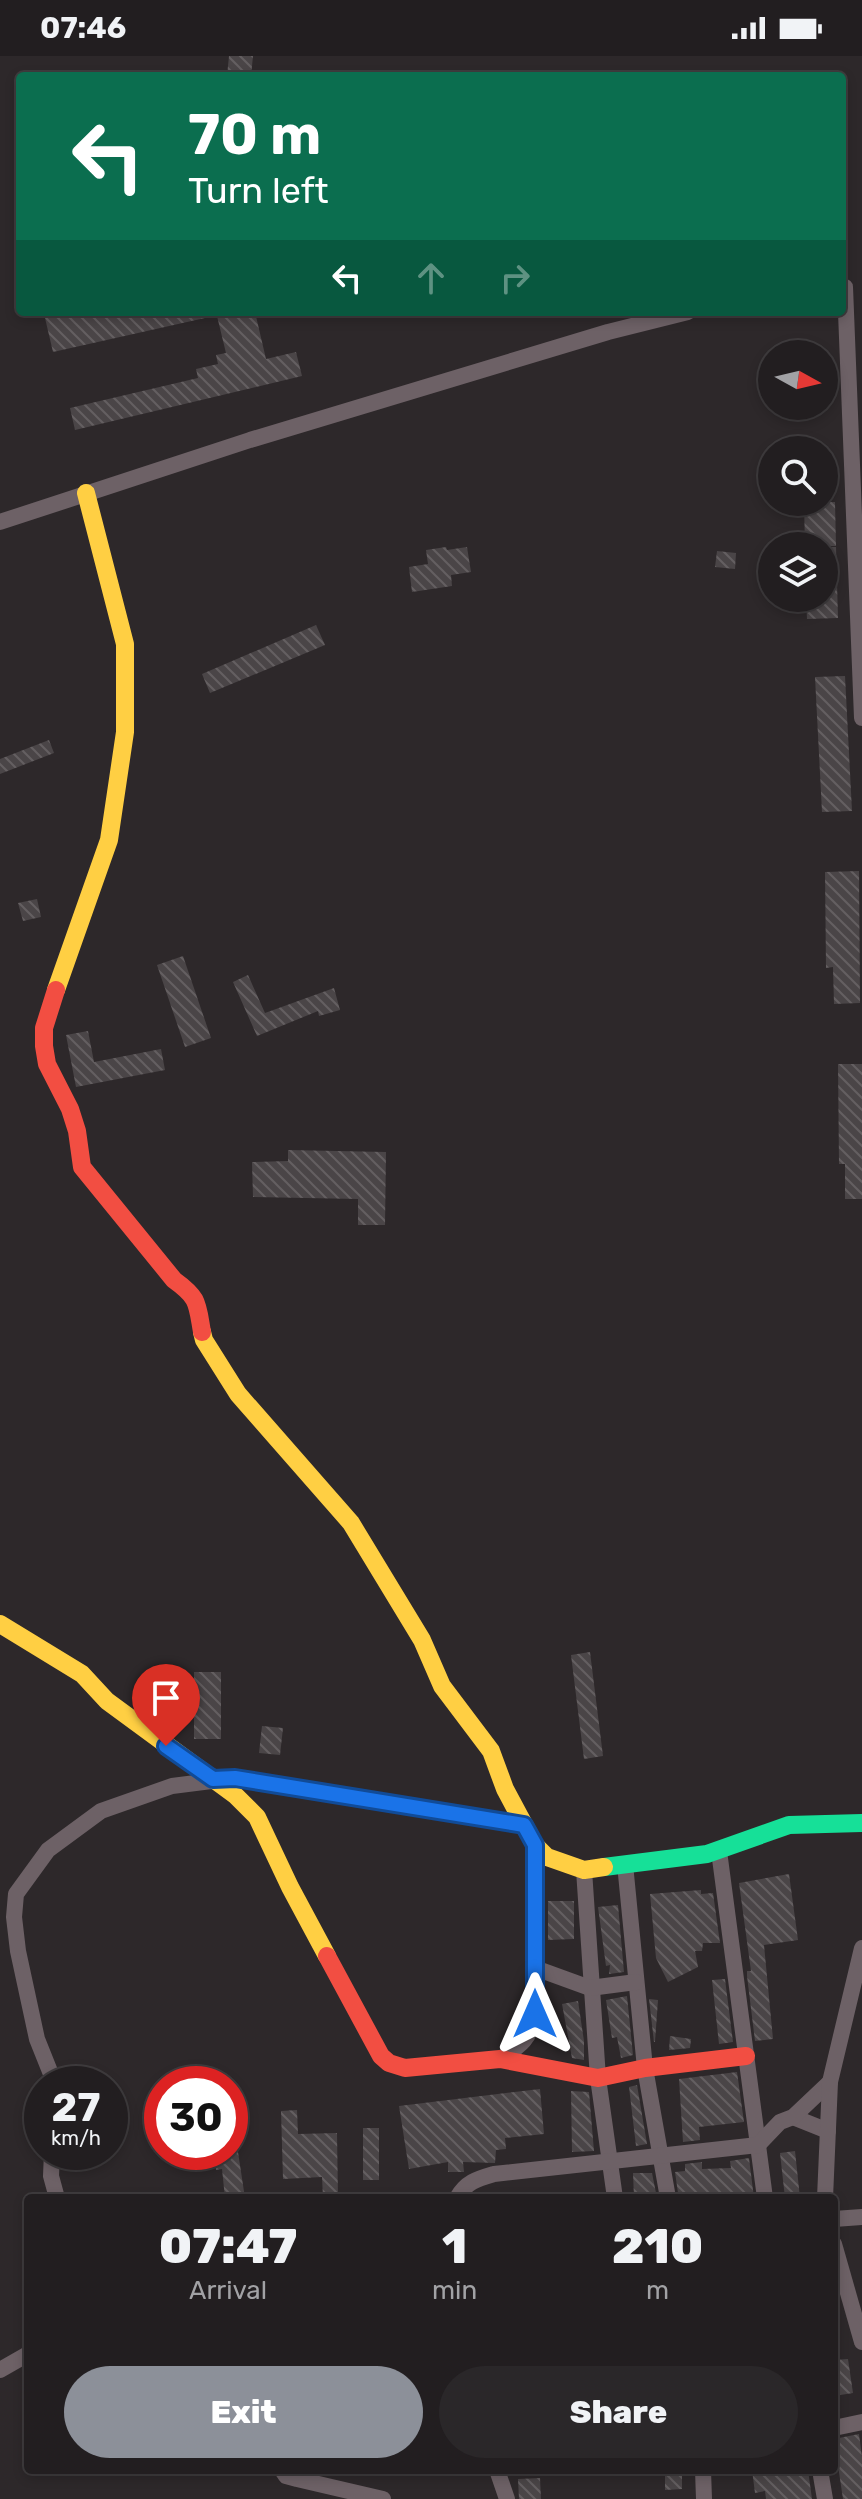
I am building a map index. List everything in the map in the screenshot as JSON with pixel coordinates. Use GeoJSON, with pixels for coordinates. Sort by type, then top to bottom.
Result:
{"type":"FeatureCollection","features":[{"type":"Feature","properties":{"kind":"street"},"geometry":{"type":"LineString","coordinates":[[850,286],[862,718]]}},
{"type":"Feature","properties":{"kind":"street"},"geometry":{"type":"LineString","coordinates":[[0,522],[250,440],[608,332],[672,316]]}},
{"type":"Feature","properties":{"kind":"street"},"geometry":{"type":"LineString","coordinates":[[86,493],[125,644],[125,732],[109,840],[44,1028],[47,1064],[70,1109],[82,1167],[174,1280],[191,1292],[196,1300],[204,1340],[238,1394],[351,1523],[422,1640],[442,1686],[491,1751],[505,1789],[524,1825],[535,1845],[547,1857],[584,1870],[719,1851],[789,1825],[862,1823]]}},
{"type":"Feature","properties":{"kind":"street"},"geometry":{"type":"LineString","coordinates":[[0,1624],[82,1674],[130,1720],[213,1779],[257,1817],[290,1887],[381,2056],[389,2063],[405,2068],[500,2059],[598,2078],[645,2068],[746,2056]]}},
{"type":"Feature","properties":{"kind":"street"},"geometry":{"type":"LineString","coordinates":[[48,2066],[37,2039],[18,1951],[14,1917],[16,1894],[48,1850],[101,1811],[172,1786],[235,1778],[524,1825]]}},
{"type":"Feature","properties":{"kind":"street"},"geometry":{"type":"LineString","coordinates":[[500,2059],[531,2034],[535,2014],[535,1845]]}},
{"type":"Feature","properties":{"kind":"street"},"geometry":{"type":"LineString","coordinates":[[719,1851],[764,2194]]}},
{"type":"Feature","properties":{"kind":"street"},"geometry":{"type":"LineString","coordinates":[[625,1864],[645,2068],[667,2194]]}},
{"type":"Feature","properties":{"kind":"street"},"geometry":{"type":"LineString","coordinates":[[584,1870],[598,2078],[614,2194]]}},
{"type":"Feature","properties":{"kind":"street"},"geometry":{"type":"LineString","coordinates":[[825,2194],[830,2082],[862,1948]]}},
{"type":"Feature","properties":{"kind":"street"},"geometry":{"type":"LineString","coordinates":[[535,1968],[590,1988],[636,1982]]}},
{"type":"Feature","properties":{"kind":"street"},"geometry":{"type":"LineString","coordinates":[[459,2194],[463,2187],[494,2174],[758,2145],[780,2122],[793,2117],[830,2082]]}},
{"type":"Feature","properties":{"kind":"street"},"geometry":{"type":"LineString","coordinates":[[793,2117],[828,2131]]}},
{"type":"Feature","properties":{"kind":"street"},"geometry":{"type":"LineString","coordinates":[[51,2170],[56,2194]]}},
{"type":"Feature","properties":{"kind":"street"},"geometry":{"type":"LineString","coordinates":[[838,2219],[862,2217]]}},
{"type":"Feature","properties":{"kind":"street"},"geometry":{"type":"LineString","coordinates":[[838,2257],[861,2335]]}},
{"type":"Feature","properties":{"kind":"street"},"geometry":{"type":"LineString","coordinates":[[0,2370],[24,2356]]}},
{"type":"Feature","properties":{"kind":"street"},"geometry":{"type":"LineString","coordinates":[[838,2427],[862,2422]]}},
{"type":"Feature","properties":{"kind":"street"},"geometry":{"type":"LineString","coordinates":[[285,2474],[383,2499]]}},
{"type":"Feature","properties":{"kind":"street"},"geometry":{"type":"LineString","coordinates":[[498,2474],[507,2499]]}},
{"type":"Feature","properties":{"kind":"street"},"geometry":{"type":"LineString","coordinates":[[703,2474],[704,2499]]}},
{"type":"Feature","properties":{"kind":"street"},"geometry":{"type":"LineString","coordinates":[[821,2474],[825,2499]]}},
{"type":"Feature","properties":{"kind":"building"},"geometry":{"type":"Polygon","coordinates":[[[229,56],[253,56],[251,72],[227,72],[229,56]]]}},
{"type":"Feature","properties":{"kind":"building"},"geometry":{"type":"Polygon","coordinates":[[[205,316],[205,318],[53,352],[45,318],[205,316]]]}},
{"type":"Feature","properties":{"kind":"building"},"geometry":{"type":"Polygon","coordinates":[[[217,316],[256,316],[266,359],[296,352],[302,376],[75,430],[70,408],[198,378],[196,369],[218,364],[216,355],[226,353],[217,316]]]}},
{"type":"Feature","properties":{"kind":"building"},"geometry":{"type":"Polygon","coordinates":[[[804,516],[835,516],[836,532],[805,532],[804,516]]]}},
{"type":"Feature","properties":{"kind":"building"},"geometry":{"type":"Polygon","coordinates":[[[446,547],[447,550],[467,547],[471,572],[451,575],[452,586],[412,592],[409,567],[428,564],[426,550],[446,547]]]}},
{"type":"Feature","properties":{"kind":"building"},"geometry":{"type":"Polygon","coordinates":[[[717,551],[736,553],[735,569],[715,567],[717,551]]]}},
{"type":"Feature","properties":{"kind":"building"},"geometry":{"type":"Polygon","coordinates":[[[807,612],[838,612],[838,618],[807,619],[807,612]]]}},
{"type":"Feature","properties":{"kind":"building"},"geometry":{"type":"Polygon","coordinates":[[[316,625],[325,645],[210,693],[202,674],[316,625]]]}},
{"type":"Feature","properties":{"kind":"building"},"geometry":{"type":"Polygon","coordinates":[[[845,676],[852,811],[822,812],[815,677],[845,676]]]}},
{"type":"Feature","properties":{"kind":"building"},"geometry":{"type":"Polygon","coordinates":[[[49,740],[54,753],[0,774],[0,759],[49,740]]]}},
{"type":"Feature","properties":{"kind":"building"},"geometry":{"type":"Polygon","coordinates":[[[859,871],[860,1003],[834,1004],[833,967],[826,968],[825,872],[859,871]]]}},
{"type":"Feature","properties":{"kind":"building"},"geometry":{"type":"Polygon","coordinates":[[[37,899],[41,917],[23,921],[18,903],[37,899]]]}},
{"type":"Feature","properties":{"kind":"building"},"geometry":{"type":"Polygon","coordinates":[[[183,956],[211,1038],[185,1047],[157,965],[183,956]]]}},
{"type":"Feature","properties":{"kind":"building"},"geometry":{"type":"Polygon","coordinates":[[[248,975],[265,1013],[334,988],[340,1010],[319,1016],[318,1011],[257,1036],[233,982],[248,975]]]}},
{"type":"Feature","properties":{"kind":"building"},"geometry":{"type":"Polygon","coordinates":[[[88,1031],[94,1062],[161,1049],[165,1070],[76,1087],[66,1035],[88,1031]]]}},
{"type":"Feature","properties":{"kind":"building"},"geometry":{"type":"Polygon","coordinates":[[[838,1064],[862,1064],[862,1199],[845,1199],[845,1164],[839,1164],[838,1064]]]}},
{"type":"Feature","properties":{"kind":"building"},"geometry":{"type":"Polygon","coordinates":[[[288,1150],[386,1152],[385,1225],[358,1225],[358,1199],[253,1197],[252,1162],[288,1161],[288,1150]]]}},
{"type":"Feature","properties":{"kind":"building"},"geometry":{"type":"Polygon","coordinates":[[[590,1652],[603,1756],[584,1759],[571,1655],[590,1652]]]}},
{"type":"Feature","properties":{"kind":"building"},"geometry":{"type":"Polygon","coordinates":[[[194,1672],[221,1672],[221,1739],[194,1739],[194,1672]]]}},
{"type":"Feature","properties":{"kind":"building"},"geometry":{"type":"Polygon","coordinates":[[[262,1726],[283,1728],[280,1755],[259,1753],[262,1726]]]}},
{"type":"Feature","properties":{"kind":"building"},"geometry":{"type":"Polygon","coordinates":[[[789,1874],[798,1940],[764,1945],[773,2039],[755,2041],[747,1976],[747,1971],[751,1971],[739,1883],[789,1874]]]}},
{"type":"Feature","properties":{"kind":"building"},"geometry":{"type":"Polygon","coordinates":[[[701,1890],[701,1894],[713,1893],[720,1943],[703,1943],[702,1951],[695,1951],[698,1967],[668,1982],[656,1958],[650,1894],[701,1890]]]}},
{"type":"Feature","properties":{"kind":"building"},"geometry":{"type":"Polygon","coordinates":[[[548,1901],[574,1901],[574,1939],[548,1940],[548,1901]]]}},
{"type":"Feature","properties":{"kind":"building"},"geometry":{"type":"Polygon","coordinates":[[[618,1905],[624,1972],[609,1974],[610,1965],[606,1966],[598,1907],[618,1905]]]}},
{"type":"Feature","properties":{"kind":"building"},"geometry":{"type":"Polygon","coordinates":[[[725,1979],[733,2042],[719,2044],[712,1980],[725,1979]]]}},
{"type":"Feature","properties":{"kind":"building"},"geometry":{"type":"Polygon","coordinates":[[[627,1996],[633,2055],[621,2058],[617,2037],[612,2038],[606,2000],[627,1996]]]}},
{"type":"Feature","properties":{"kind":"building"},"geometry":{"type":"Polygon","coordinates":[[[649,1999],[658,2000],[655,2042],[654,2042],[649,1999]]]}},
{"type":"Feature","properties":{"kind":"building"},"geometry":{"type":"Polygon","coordinates":[[[578,2001],[584,2060],[572,2058],[562,2004],[578,2001]]]}},
{"type":"Feature","properties":{"kind":"building"},"geometry":{"type":"Polygon","coordinates":[[[670,2036],[691,2039],[690,2048],[669,2050],[670,2036]]]}},
{"type":"Feature","properties":{"kind":"building"},"geometry":{"type":"Polygon","coordinates":[[[737,2072],[744,2122],[699,2127],[700,2140],[683,2142],[679,2079],[737,2072]]]}},
{"type":"Feature","properties":{"kind":"building"},"geometry":{"type":"Polygon","coordinates":[[[637,2085],[647,2144],[636,2146],[629,2087],[637,2085]]]}},
{"type":"Feature","properties":{"kind":"building"},"geometry":{"type":"Polygon","coordinates":[[[540,2089],[544,2134],[505,2138],[506,2149],[496,2150],[495,2163],[463,2162],[464,2172],[448,2172],[448,2162],[409,2169],[399,2106],[540,2089]]]}},
{"type":"Feature","properties":{"kind":"building"},"geometry":{"type":"Polygon","coordinates":[[[571,2091],[589,2092],[594,2151],[572,2152],[571,2091]]]}},
{"type":"Feature","properties":{"kind":"building"},"geometry":{"type":"Polygon","coordinates":[[[297,2110],[298,2134],[337,2133],[338,2194],[323,2194],[322,2177],[283,2179],[281,2111],[297,2110]]]}},
{"type":"Feature","properties":{"kind":"building"},"geometry":{"type":"Polygon","coordinates":[[[363,2128],[379,2128],[379,2180],[363,2180],[363,2128]]]}},
{"type":"Feature","properties":{"kind":"building"},"geometry":{"type":"Polygon","coordinates":[[[795,2151],[800,2194],[785,2194],[780,2153],[795,2151]]]}},
{"type":"Feature","properties":{"kind":"building"},"geometry":{"type":"Polygon","coordinates":[[[749,2158],[754,2194],[678,2193],[675,2172],[685,2171],[685,2164],[702,2162],[702,2169],[731,2168],[730,2161],[749,2158]]]}},
{"type":"Feature","properties":{"kind":"building"},"geometry":{"type":"Polygon","coordinates":[[[222,2170],[241,2170],[244,2194],[225,2194],[222,2170]]]}},
{"type":"Feature","properties":{"kind":"building"},"geometry":{"type":"Polygon","coordinates":[[[633,2173],[652,2173],[656,2194],[634,2194],[633,2173]]]}},
{"type":"Feature","properties":{"kind":"building"},"geometry":{"type":"Polygon","coordinates":[[[848,2359],[853,2393],[838,2395],[838,2360],[848,2359]]]}},
{"type":"Feature","properties":{"kind":"building"},"geometry":{"type":"Polygon","coordinates":[[[859,2434],[862,2499],[843,2499],[838,2438],[859,2434]]]}},
{"type":"Feature","properties":{"kind":"building"},"geometry":{"type":"Polygon","coordinates":[[[665,2474],[682,2474],[682,2489],[665,2490],[665,2474]]]}},
{"type":"Feature","properties":{"kind":"building"},"geometry":{"type":"Polygon","coordinates":[[[753,2474],[809,2474],[812,2499],[766,2499],[765,2491],[755,2493],[753,2474]]]}},
{"type":"Feature","properties":{"kind":"building"},"geometry":{"type":"Polygon","coordinates":[[[540,2478],[541,2499],[519,2499],[518,2479],[540,2478]]]}},
{"type":"Feature","properties":{"kind":"traffic: fast"},"geometry":{"type":"LineString","coordinates":[[604,1867],[707,1854],[789,1825],[862,1823]]}},
{"type":"Feature","properties":{"kind":"traffic: slow"},"geometry":{"type":"LineString","coordinates":[[56,990],[109,840],[125,732],[125,644],[86,493]]}},
{"type":"Feature","properties":{"kind":"traffic: slow"},"geometry":{"type":"LineString","coordinates":[[202,1332],[238,1394],[351,1523],[422,1640],[442,1686],[491,1751],[505,1789],[535,1845],[547,1857],[584,1870],[604,1867]]}},
{"type":"Feature","properties":{"kind":"traffic: slow"},"geometry":{"type":"LineString","coordinates":[[0,1624],[82,1674],[107,1701],[235,1795],[257,1817],[327,1956]]}},
{"type":"Feature","properties":{"kind":"traffic: jam"},"geometry":{"type":"LineString","coordinates":[[56,990],[44,1028],[44,1046],[47,1064],[70,1109],[77,1131],[82,1167],[174,1280],[193,1297],[202,1332]]}},
{"type":"Feature","properties":{"kind":"traffic: jam"},"geometry":{"type":"LineString","coordinates":[[327,1956],[381,2056],[389,2063],[405,2068],[500,2059],[598,2078],[645,2068],[746,2056]]}},
{"type":"Feature","properties":{"kind":"route"},"geometry":{"type":"LineString","coordinates":[[166,1746],[213,1779],[235,1778],[524,1825],[535,1845],[535,2014]]}}]}
